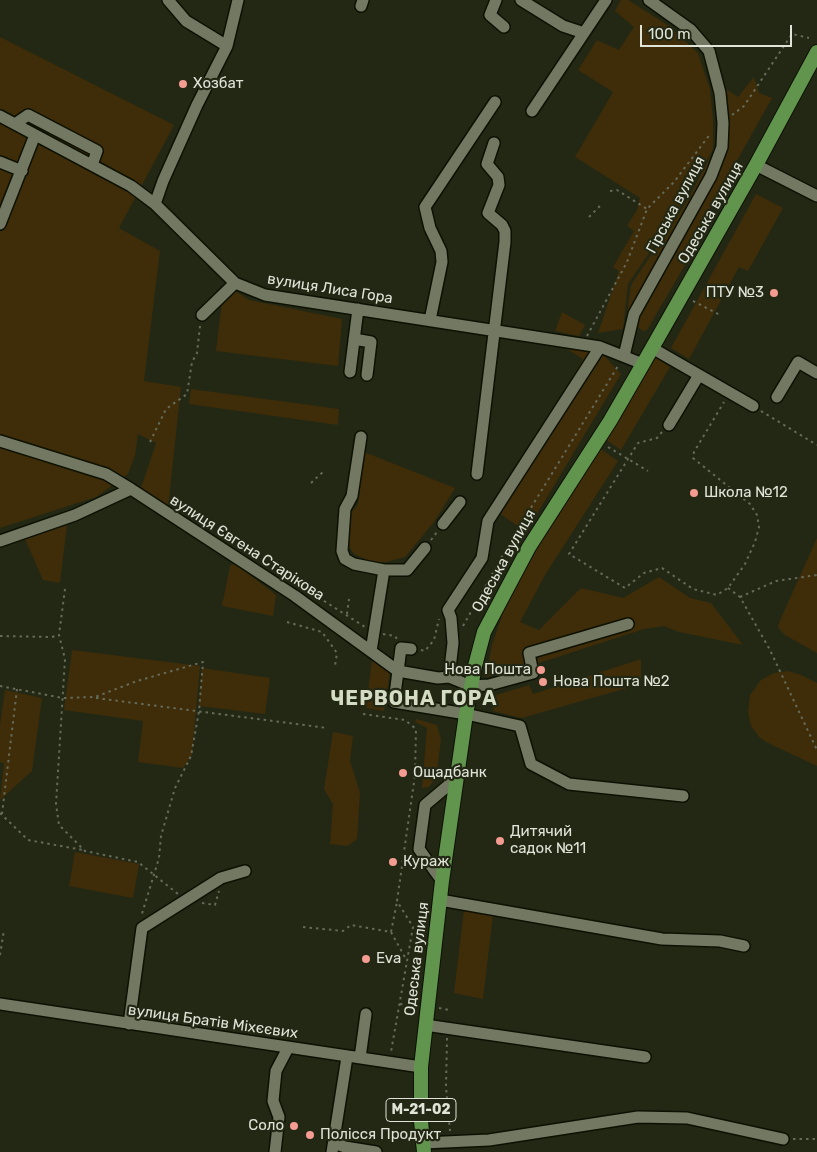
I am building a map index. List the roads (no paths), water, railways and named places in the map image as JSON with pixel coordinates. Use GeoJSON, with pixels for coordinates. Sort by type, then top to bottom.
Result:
{"type":"FeatureCollection","features":[{"type":"Feature","properties":{"kind":"main road","name":"Одеська вулиця"},"geometry":{"type":"LineString","coordinates":[[424,1147],[421,1067],[442,881],[466,714],[482,639],[497,604],[529,547],[643,364],[756,165],[817,52]]}},
{"type":"Feature","properties":{"kind":"street"},"geometry":{"type":"LineString","coordinates":[[168,0],[186,21],[227,46]]}},
{"type":"Feature","properties":{"kind":"street"},"geometry":{"type":"LineString","coordinates":[[156,204],[163,181],[194,112],[227,46],[238,0]]}},
{"type":"Feature","properties":{"kind":"street"},"geometry":{"type":"LineString","coordinates":[[496,0],[490,15],[504,27]]}},
{"type":"Feature","properties":{"kind":"street"},"geometry":{"type":"LineString","coordinates":[[521,0],[563,26],[584,33]]}},
{"type":"Feature","properties":{"kind":"street"},"geometry":{"type":"LineString","coordinates":[[532,111],[606,0]]}},
{"type":"Feature","properties":{"kind":"street","name":"Гірська вулиця"},"geometry":{"type":"LineString","coordinates":[[624,356],[634,314],[711,176],[722,147],[723,123],[720,93],[709,51],[691,30],[649,0]]}},
{"type":"Feature","properties":{"kind":"street"},"geometry":{"type":"LineString","coordinates":[[430,320],[442,262],[441,251],[430,228],[424,207],[495,102]]}},
{"type":"Feature","properties":{"kind":"street"},"geometry":{"type":"LineString","coordinates":[[15,124],[28,115],[97,151],[92,165]]}},
{"type":"Feature","properties":{"kind":"street","name":"вулиця Лиса Гора"},"geometry":{"type":"LineString","coordinates":[[0,116],[131,186],[156,204],[235,283],[265,295],[600,347],[643,364]]}},
{"type":"Feature","properties":{"kind":"street"},"geometry":{"type":"LineString","coordinates":[[1,217],[22,171],[35,135]]}},
{"type":"Feature","properties":{"kind":"street"},"geometry":{"type":"LineString","coordinates":[[477,474],[505,242],[505,230],[488,213],[500,186],[498,177],[487,164],[494,143]]}},
{"type":"Feature","properties":{"kind":"street"},"geometry":{"type":"LineString","coordinates":[[0,162],[22,171]]}},
{"type":"Feature","properties":{"kind":"street"},"geometry":{"type":"LineString","coordinates":[[756,165],[817,196]]}},
{"type":"Feature","properties":{"kind":"street"},"geometry":{"type":"LineString","coordinates":[[202,314],[235,283]]}},
{"type":"Feature","properties":{"kind":"street"},"geometry":{"type":"LineString","coordinates":[[350,372],[358,309]]}},
{"type":"Feature","properties":{"kind":"street"},"geometry":{"type":"LineString","coordinates":[[354,339],[371,342],[366,375]]}},
{"type":"Feature","properties":{"kind":"street"},"geometry":{"type":"LineString","coordinates":[[449,677],[453,643],[452,618],[448,610],[482,558],[488,521],[600,347]]}},
{"type":"Feature","properties":{"kind":"street"},"geometry":{"type":"LineString","coordinates":[[652,348],[753,406]]}},
{"type":"Feature","properties":{"kind":"street"},"geometry":{"type":"LineString","coordinates":[[777,397],[798,362],[817,373]]}},
{"type":"Feature","properties":{"kind":"street"},"geometry":{"type":"LineString","coordinates":[[669,425],[699,375]]}},
{"type":"Feature","properties":{"kind":"street"},"geometry":{"type":"LineString","coordinates":[[360,437],[352,496],[345,509],[342,551],[344,559],[354,564],[384,570],[407,570],[425,548]]}},
{"type":"Feature","properties":{"kind":"street","name":"вулиця Євгена Старікова"},"geometry":{"type":"LineString","coordinates":[[0,441],[106,474],[258,571],[398,671],[438,678],[449,677],[471,686]]}},
{"type":"Feature","properties":{"kind":"street"},"geometry":{"type":"LineString","coordinates":[[0,541],[75,515],[131,489]]}},
{"type":"Feature","properties":{"kind":"street"},"geometry":{"type":"LineString","coordinates":[[443,524],[460,502]]}},
{"type":"Feature","properties":{"kind":"street"},"geometry":{"type":"LineString","coordinates":[[371,651],[384,570]]}},
{"type":"Feature","properties":{"kind":"street"},"geometry":{"type":"LineString","coordinates":[[471,686],[489,684],[533,673],[529,653],[628,624]]}},
{"type":"Feature","properties":{"kind":"street"},"geometry":{"type":"LineString","coordinates":[[406,648],[398,671],[394,702],[466,714],[520,726],[531,764],[569,784],[683,796]]}},
{"type":"Feature","properties":{"kind":"street"},"geometry":{"type":"LineString","coordinates":[[442,881],[419,849],[425,805],[457,778]]}},
{"type":"Feature","properties":{"kind":"street"},"geometry":{"type":"LineString","coordinates":[[129,1024],[142,928],[221,878],[245,871]]}},
{"type":"Feature","properties":{"kind":"street"},"geometry":{"type":"LineString","coordinates":[[440,900],[662,939],[720,941],[744,946]]}},
{"type":"Feature","properties":{"kind":"street","name":"вулиця Братів Міхєєвих"},"geometry":{"type":"LineString","coordinates":[[0,1004],[421,1067]]}},
{"type":"Feature","properties":{"kind":"street"},"geometry":{"type":"LineString","coordinates":[[360,1058],[366,1014]]}},
{"type":"Feature","properties":{"kind":"street"},"geometry":{"type":"LineString","coordinates":[[426,1025],[645,1057]]}},
{"type":"Feature","properties":{"kind":"street"},"geometry":{"type":"LineString","coordinates":[[275,1152],[279,1118],[273,1100],[276,1070],[288,1048]]}},
{"type":"Feature","properties":{"kind":"street"},"geometry":{"type":"LineString","coordinates":[[347,1056],[333,1147],[376,1152]]}},
{"type":"Feature","properties":{"kind":"street"},"geometry":{"type":"LineString","coordinates":[[424,1147],[451,1141],[489,1140],[638,1117],[686,1118],[783,1139]]}},
{"type":"Feature","properties":{"kind":"place","name":"Хозбат"},"geometry":{"type":"Point","coordinates":[183,84]}},
{"type":"Feature","properties":{"kind":"place","name":"ПТУ №3"},"geometry":{"type":"Point","coordinates":[774,293]}},
{"type":"Feature","properties":{"kind":"place","name":"Школа №12"},"geometry":{"type":"Point","coordinates":[694,493]}},
{"type":"Feature","properties":{"kind":"place","name":"Нова Пошта"},"geometry":{"type":"Point","coordinates":[541,670]}},
{"type":"Feature","properties":{"kind":"place","name":"Нова Пошта №2"},"geometry":{"type":"Point","coordinates":[543,682]}},
{"type":"Feature","properties":{"kind":"place","name":"Ощадбанк"},"geometry":{"type":"Point","coordinates":[403,773]}},
{"type":"Feature","properties":{"kind":"place","name":"Дитячий садок №11"},"geometry":{"type":"Point","coordinates":[500,841]}},
{"type":"Feature","properties":{"kind":"place","name":"Кураж"},"geometry":{"type":"Point","coordinates":[393,862]}},
{"type":"Feature","properties":{"kind":"place","name":"Eva"},"geometry":{"type":"Point","coordinates":[366,959]}},
{"type":"Feature","properties":{"kind":"place","name":"Соло"},"geometry":{"type":"Point","coordinates":[294,1126]}},
{"type":"Feature","properties":{"kind":"place","name":"Полісся Продукт"},"geometry":{"type":"Point","coordinates":[310,1135]}},
{"type":"Feature","properties":{"kind":"district","name":"ЧЕРВОНА ГОРА"},"geometry":{"type":"Point","coordinates":[414,699]}}]}
